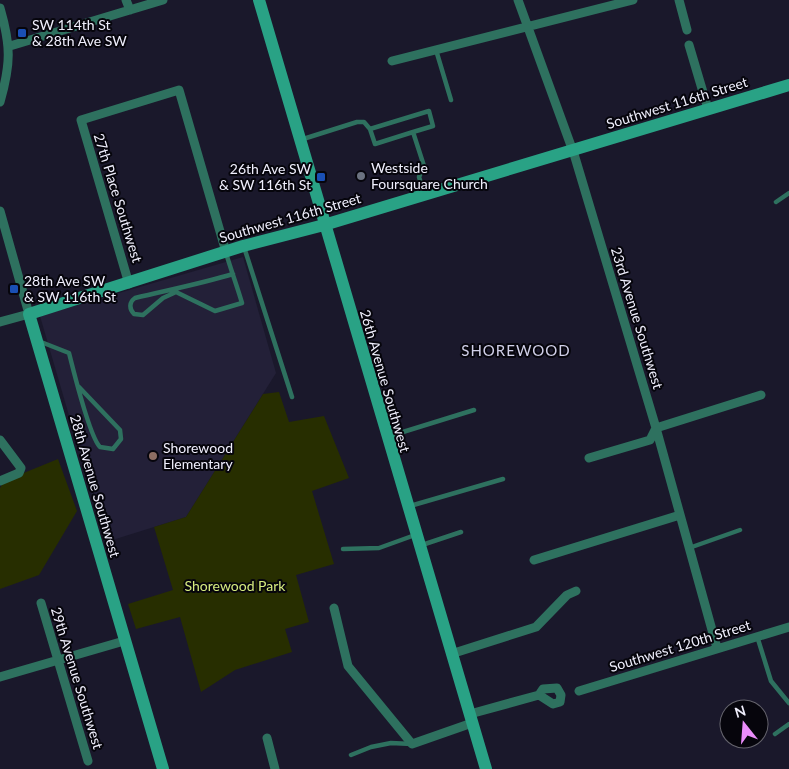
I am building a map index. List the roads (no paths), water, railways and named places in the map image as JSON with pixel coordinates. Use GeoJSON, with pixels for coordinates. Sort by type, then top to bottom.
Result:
{"type":"FeatureCollection","features":[{"type":"Feature","properties":{"kind":"street"},"geometry":{"type":"LineString","coordinates":[[126,0],[130,10]]}},
{"type":"Feature","properties":{"kind":"street"},"geometry":{"type":"LineString","coordinates":[[10,46],[163,0]]}},
{"type":"Feature","properties":{"kind":"street","name":"26th Avenue Southwest"},"geometry":{"type":"LineString","coordinates":[[258,0],[386,437],[486,769]]}},
{"type":"Feature","properties":{"kind":"street","name":"23rd Avenue Southwest"},"geometry":{"type":"LineString","coordinates":[[518,0],[572,150],[656,428],[717,648]]}},
{"type":"Feature","properties":{"kind":"street"},"geometry":{"type":"LineString","coordinates":[[392,61],[528,28],[632,0]]}},
{"type":"Feature","properties":{"kind":"street"},"geometry":{"type":"LineString","coordinates":[[679,0],[687,30]]}},
{"type":"Feature","properties":{"kind":"street"},"geometry":{"type":"LineString","coordinates":[[0,8],[10,46],[6,80],[0,102]]}},
{"type":"Feature","properties":{"kind":"street"},"geometry":{"type":"LineString","coordinates":[[688,44],[708,109]]}},
{"type":"Feature","properties":{"kind":"street","name":"Southwest 116th Street"},"geometry":{"type":"LineString","coordinates":[[0,322],[129,284],[243,246],[324,225],[789,85]]}},
{"type":"Feature","properties":{"kind":"street","name":"27th Place Southwest"},"geometry":{"type":"LineString","coordinates":[[129,284],[81,120],[179,90],[226,252]]}},
{"type":"Feature","properties":{"kind":"street","name":"28th Avenue Southwest"},"geometry":{"type":"LineString","coordinates":[[0,211],[124,641],[163,769]]}},
{"type":"Feature","properties":{"kind":"street"},"geometry":{"type":"LineString","coordinates":[[589,458],[650,440],[656,428],[761,395]]}},
{"type":"Feature","properties":{"kind":"street"},"geometry":{"type":"LineString","coordinates":[[0,440],[21,468],[20,473],[0,481]]}},
{"type":"Feature","properties":{"kind":"street"},"geometry":{"type":"LineString","coordinates":[[534,560],[680,515]]}},
{"type":"Feature","properties":{"kind":"street"},"geometry":{"type":"LineString","coordinates":[[451,654],[536,627],[567,595],[576,590]]}},
{"type":"Feature","properties":{"kind":"street","name":"29th Avenue Southwest"},"geometry":{"type":"LineString","coordinates":[[41,603],[56,660],[88,761]]}},
{"type":"Feature","properties":{"kind":"street"},"geometry":{"type":"LineString","coordinates":[[334,608],[348,666],[412,744],[471,718],[539,695]]}},
{"type":"Feature","properties":{"kind":"street","name":"Southwest 120th Street"},"geometry":{"type":"LineString","coordinates":[[579,691],[789,627]]}},
{"type":"Feature","properties":{"kind":"street"},"geometry":{"type":"LineString","coordinates":[[0,677],[124,641]]}},
{"type":"Feature","properties":{"kind":"street"},"geometry":{"type":"LineString","coordinates":[[267,738],[275,769]]}},
{"type":"Feature","properties":{"kind":"lane"},"geometry":{"type":"LineString","coordinates":[[436,50],[451,100]]}},
{"type":"Feature","properties":{"kind":"lane"},"geometry":{"type":"LineString","coordinates":[[299,140],[357,122],[364,122],[370,129],[375,144],[433,126],[428,112],[370,129]]}},
{"type":"Feature","properties":{"kind":"lane"},"geometry":{"type":"LineString","coordinates":[[413,132],[424,166],[419,177],[424,195]]}},
{"type":"Feature","properties":{"kind":"lane"},"geometry":{"type":"LineString","coordinates":[[776,202],[789,193]]}},
{"type":"Feature","properties":{"kind":"lane"},"geometry":{"type":"LineString","coordinates":[[243,246],[292,397]]}},
{"type":"Feature","properties":{"kind":"lane"},"geometry":{"type":"LineString","coordinates":[[226,252],[233,274],[242,303],[215,311],[186,295],[176,292],[169,294],[143,315],[134,314],[130,309],[131,302],[135,298],[179,287],[188,288],[233,274]]}},
{"type":"Feature","properties":{"kind":"lane"},"geometry":{"type":"LineString","coordinates":[[186,295],[188,288]]}},
{"type":"Feature","properties":{"kind":"lane"},"geometry":{"type":"LineString","coordinates":[[37,341],[69,353],[79,387],[86,410],[97,444],[104,449],[117,447],[122,439],[120,430],[79,387]]}},
{"type":"Feature","properties":{"kind":"lane"},"geometry":{"type":"LineString","coordinates":[[386,437],[474,410]]}},
{"type":"Feature","properties":{"kind":"lane"},"geometry":{"type":"LineString","coordinates":[[407,507],[503,479]]}},
{"type":"Feature","properties":{"kind":"lane"},"geometry":{"type":"LineString","coordinates":[[689,548],[740,530]]}},
{"type":"Feature","properties":{"kind":"lane"},"geometry":{"type":"LineString","coordinates":[[343,550],[379,548],[461,532]]}},
{"type":"Feature","properties":{"kind":"lane"},"geometry":{"type":"LineString","coordinates":[[757,636],[772,681],[789,703]]}},
{"type":"Feature","properties":{"kind":"lane"},"geometry":{"type":"LineString","coordinates":[[775,734],[789,724]]}},
{"type":"Feature","properties":{"kind":"lane"},"geometry":{"type":"LineString","coordinates":[[351,755],[371,747],[391,744],[412,744]]}},
{"type":"Feature","properties":{"kind":"place","name":"SW 114th St & 28th Ave SW"},"geometry":{"type":"Point","coordinates":[22,33]}},
{"type":"Feature","properties":{"kind":"place","name":"Westside Foursquare Church"},"geometry":{"type":"Point","coordinates":[361,176]}},
{"type":"Feature","properties":{"kind":"place","name":"26th Ave SW & SW 116th St"},"geometry":{"type":"Point","coordinates":[321,177]}},
{"type":"Feature","properties":{"kind":"place","name":"28th Ave SW & SW 116th St"},"geometry":{"type":"Point","coordinates":[14,289]}},
{"type":"Feature","properties":{"kind":"place","name":"Shorewood Elementary"},"geometry":{"type":"Point","coordinates":[153,456]}},
{"type":"Feature","properties":{"kind":"district","name":"SHOREWOOD"},"geometry":{"type":"Point","coordinates":[516,351]}},
{"type":"Feature","properties":{"kind":"park label","name":"Shorewood Park"},"geometry":{"type":"Point","coordinates":[235,586]}}]}
